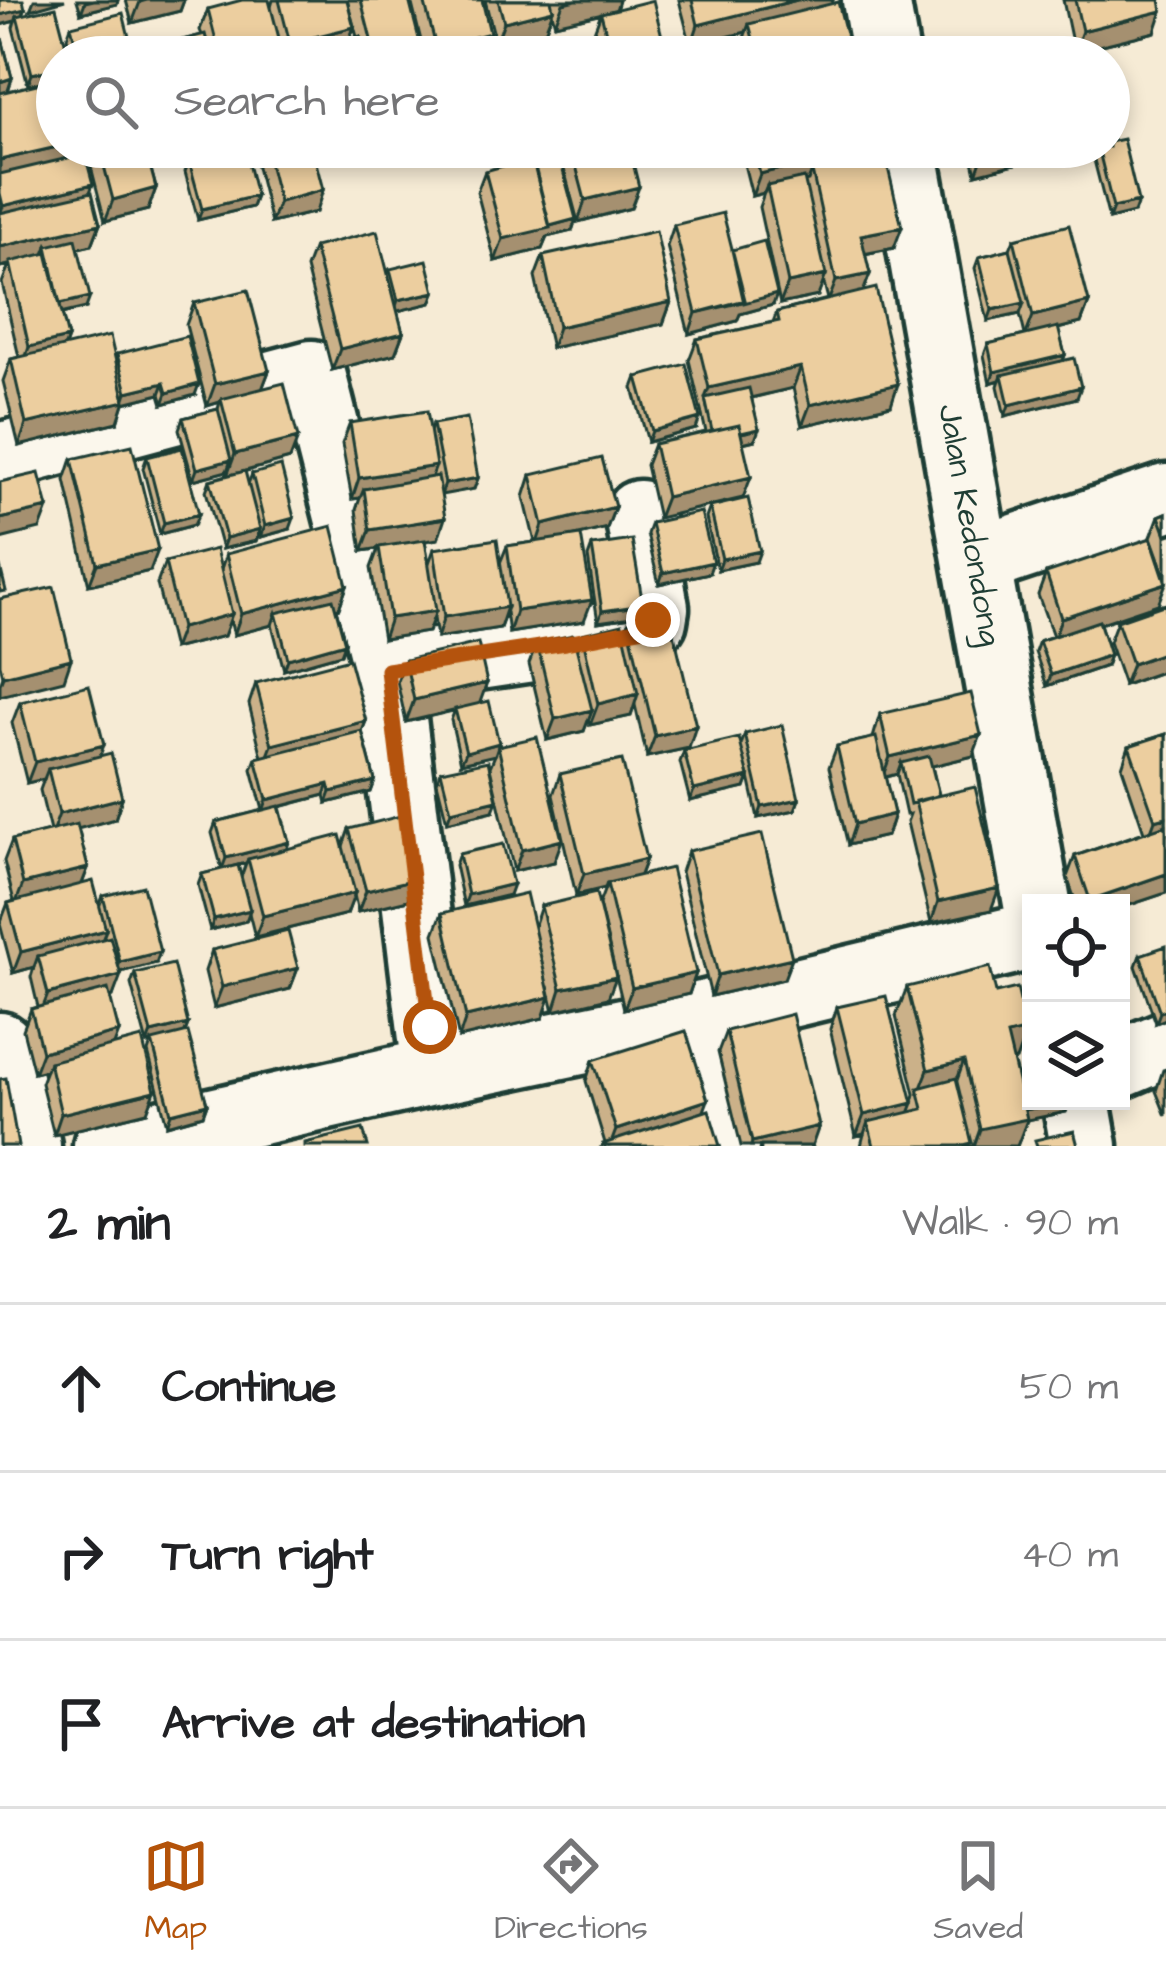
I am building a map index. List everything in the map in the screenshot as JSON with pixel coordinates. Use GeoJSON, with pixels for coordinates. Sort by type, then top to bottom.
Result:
{"type":"FeatureCollection","features":[{"type":"Feature","properties":{"kind":"street"},"geometry":{"type":"LineString","coordinates":[[875,0],[882,36]]}},
{"type":"Feature","properties":{"kind":"street","name":"Jalan Kedondong"},"geometry":{"type":"LineString","coordinates":[[908,168],[1035,894]]}},
{"type":"Feature","properties":{"kind":"street"},"geometry":{"type":"LineString","coordinates":[[0,457],[312,374],[387,670],[436,1071]]}},
{"type":"Feature","properties":{"kind":"street"},"geometry":{"type":"LineString","coordinates":[[977,561],[1166,498]]}},
{"type":"Feature","properties":{"kind":"street"},"geometry":{"type":"LineString","coordinates":[[387,670],[645,628],[656,608],[640,514]]}},
{"type":"Feature","properties":{"kind":"street"},"geometry":{"type":"LineString","coordinates":[[107,1146],[689,1018],[1022,938]]}},
{"type":"Feature","properties":{"kind":"street"},"geometry":{"type":"LineString","coordinates":[[689,1018],[725,1146]]}},
{"type":"Feature","properties":{"kind":"street"},"geometry":{"type":"LineString","coordinates":[[1130,1060],[1166,1045]]}},
{"type":"Feature","properties":{"kind":"street"},"geometry":{"type":"LineString","coordinates":[[0,1046],[28,1146]]}},
{"type":"Feature","properties":{"kind":"street"},"geometry":{"type":"LineString","coordinates":[[1078,1110],[1084,1146]]}},
{"type":"Feature","properties":{"kind":"building"},"geometry":{"type":"Polygon","coordinates":[[[0,0],[23,0],[25,9],[0,15],[0,0]]]}},
{"type":"Feature","properties":{"kind":"building"},"geometry":{"type":"Polygon","coordinates":[[[242,0],[269,0],[278,36],[215,36],[208,9],[242,0]]]}},
{"type":"Feature","properties":{"kind":"building"},"geometry":{"type":"Polygon","coordinates":[[[279,0],[347,0],[354,27],[318,36],[288,36],[279,0]]]}},
{"type":"Feature","properties":{"kind":"building"},"geometry":{"type":"Polygon","coordinates":[[[361,0],[409,0],[418,36],[370,36],[361,0]]]}},
{"type":"Feature","properties":{"kind":"building"},"geometry":{"type":"Polygon","coordinates":[[[424,0],[482,0],[490,33],[433,36],[424,0]]]}},
{"type":"Feature","properties":{"kind":"building"},"geometry":{"type":"Polygon","coordinates":[[[498,0],[551,0],[553,10],[504,22],[498,0]]]}},
{"type":"Feature","properties":{"kind":"building"},"geometry":{"type":"Polygon","coordinates":[[[653,0],[662,36],[607,36],[601,13],[653,0]]]}},
{"type":"Feature","properties":{"kind":"building"},"geometry":{"type":"Polygon","coordinates":[[[692,0],[797,0],[698,25],[692,0]]]}},
{"type":"Feature","properties":{"kind":"building"},"geometry":{"type":"Polygon","coordinates":[[[1075,0],[1160,0],[1162,11],[1082,31],[1075,0]]]}},
{"type":"Feature","properties":{"kind":"building"},"geometry":{"type":"Polygon","coordinates":[[[838,2],[847,36],[752,36],[749,24],[838,2]]]}},
{"type":"Feature","properties":{"kind":"building"},"geometry":{"type":"Polygon","coordinates":[[[56,7],[64,36],[36,36],[36,73],[32,74],[17,16],[56,7]]]}},
{"type":"Feature","properties":{"kind":"building"},"geometry":{"type":"Polygon","coordinates":[[[123,13],[129,36],[74,36],[71,26],[123,13]]]}},
{"type":"Feature","properties":{"kind":"building"},"geometry":{"type":"Polygon","coordinates":[[[0,31],[12,78],[0,82],[0,31]]]}},
{"type":"Feature","properties":{"kind":"building"},"geometry":{"type":"Polygon","coordinates":[[[36,84],[36,152],[0,160],[0,93],[36,84]]]}},
{"type":"Feature","properties":{"kind":"building"},"geometry":{"type":"Polygon","coordinates":[[[36,166],[89,168],[93,184],[3,206],[0,174],[36,166]]]}},
{"type":"Feature","properties":{"kind":"building"},"geometry":{"type":"Polygon","coordinates":[[[105,168],[151,168],[156,188],[113,200],[105,168]]]}},
{"type":"Feature","properties":{"kind":"building"},"geometry":{"type":"Polygon","coordinates":[[[191,168],[249,168],[256,196],[202,209],[191,168]]]}},
{"type":"Feature","properties":{"kind":"building"},"geometry":{"type":"Polygon","coordinates":[[[270,168],[317,168],[323,190],[279,202],[270,168]]]}},
{"type":"Feature","properties":{"kind":"building"},"geometry":{"type":"Polygon","coordinates":[[[535,168],[562,168],[576,219],[550,226],[535,168]]]}},
{"type":"Feature","properties":{"kind":"building"},"geometry":{"type":"Polygon","coordinates":[[[535,168],[550,228],[503,239],[485,171],[535,168]]]}},
{"type":"Feature","properties":{"kind":"building"},"geometry":{"type":"Polygon","coordinates":[[[577,168],[634,168],[639,187],[585,200],[577,168]]]}},
{"type":"Feature","properties":{"kind":"building"},"geometry":{"type":"Polygon","coordinates":[[[888,168],[902,227],[861,235],[870,274],[836,281],[812,171],[888,168]]]}},
{"type":"Feature","properties":{"kind":"building"},"geometry":{"type":"Polygon","coordinates":[[[1103,168],[1130,168],[1138,202],[1113,208],[1103,168]]]}},
{"type":"Feature","properties":{"kind":"building"},"geometry":{"type":"Polygon","coordinates":[[[804,178],[826,275],[788,283],[767,186],[804,178]]]}},
{"type":"Feature","properties":{"kind":"building"},"geometry":{"type":"Polygon","coordinates":[[[92,192],[100,224],[0,247],[0,213],[92,192]]]}},
{"type":"Feature","properties":{"kind":"building"},"geometry":{"type":"Polygon","coordinates":[[[723,213],[745,300],[696,313],[674,225],[723,213]]]}},
{"type":"Feature","properties":{"kind":"building"},"geometry":{"type":"Polygon","coordinates":[[[1069,225],[1089,302],[1033,316],[1014,239],[1069,225]]]}},
{"type":"Feature","properties":{"kind":"building"},"geometry":{"type":"Polygon","coordinates":[[[377,231],[403,333],[340,349],[314,247],[377,231]]]}},
{"type":"Feature","properties":{"kind":"building"},"geometry":{"type":"Polygon","coordinates":[[[656,231],[671,302],[558,327],[543,256],[656,231]]]}},
{"type":"Feature","properties":{"kind":"building"},"geometry":{"type":"Polygon","coordinates":[[[76,239],[90,297],[60,304],[47,246],[76,239]]]}},
{"type":"Feature","properties":{"kind":"building"},"geometry":{"type":"Polygon","coordinates":[[[764,241],[777,294],[744,303],[732,250],[764,241]]]}},
{"type":"Feature","properties":{"kind":"building"},"geometry":{"type":"Polygon","coordinates":[[[1010,249],[1024,303],[992,310],[979,257],[1010,249]]]}},
{"type":"Feature","properties":{"kind":"building"},"geometry":{"type":"Polygon","coordinates":[[[47,253],[68,338],[29,347],[10,262],[47,253]]]}},
{"type":"Feature","properties":{"kind":"building"},"geometry":{"type":"Polygon","coordinates":[[[427,260],[435,292],[398,300],[390,269],[427,260]]]}},
{"type":"Feature","properties":{"kind":"building"},"geometry":{"type":"Polygon","coordinates":[[[876,288],[898,384],[810,405],[801,367],[709,388],[697,339],[779,321],[777,312],[876,288]]]}},
{"type":"Feature","properties":{"kind":"building"},"geometry":{"type":"Polygon","coordinates":[[[248,290],[269,371],[215,384],[194,303],[248,290]]]}},
{"type":"Feature","properties":{"kind":"building"},"geometry":{"type":"Polygon","coordinates":[[[1058,327],[1065,355],[994,372],[988,344],[1058,327]]]}},
{"type":"Feature","properties":{"kind":"building"},"geometry":{"type":"Polygon","coordinates":[[[110,336],[125,401],[26,424],[11,359],[110,336]]]}},
{"type":"Feature","properties":{"kind":"building"},"geometry":{"type":"Polygon","coordinates":[[[187,336],[199,384],[167,393],[164,383],[127,392],[117,354],[187,336]]]}},
{"type":"Feature","properties":{"kind":"building"},"geometry":{"type":"Polygon","coordinates":[[[1074,358],[1081,387],[1009,405],[1002,375],[1074,358]]]}},
{"type":"Feature","properties":{"kind":"building"},"geometry":{"type":"Polygon","coordinates":[[[686,364],[700,418],[652,431],[637,377],[686,364]]]}},
{"type":"Feature","properties":{"kind":"building"},"geometry":{"type":"Polygon","coordinates":[[[284,383],[298,438],[235,454],[221,399],[284,383]]]}},
{"type":"Feature","properties":{"kind":"building"},"geometry":{"type":"Polygon","coordinates":[[[749,388],[759,429],[741,433],[739,425],[712,431],[705,398],[749,388]]]}},
{"type":"Feature","properties":{"kind":"building"},"geometry":{"type":"Polygon","coordinates":[[[218,409],[231,460],[197,469],[183,418],[218,409]]]}},
{"type":"Feature","properties":{"kind":"building"},"geometry":{"type":"Polygon","coordinates":[[[427,411],[436,466],[359,478],[350,423],[427,411]]]}},
{"type":"Feature","properties":{"kind":"building"},"geometry":{"type":"Polygon","coordinates":[[[467,418],[478,478],[445,484],[433,424],[467,418]]]}},
{"type":"Feature","properties":{"kind":"building"},"geometry":{"type":"Polygon","coordinates":[[[739,425],[751,477],[666,497],[654,444],[739,425]]]}},
{"type":"Feature","properties":{"kind":"building"},"geometry":{"type":"Polygon","coordinates":[[[132,445],[158,550],[97,564],[72,459],[132,445]]]}},
{"type":"Feature","properties":{"kind":"building"},"geometry":{"type":"Polygon","coordinates":[[[182,448],[199,514],[164,523],[147,457],[182,448]]]}},
{"type":"Feature","properties":{"kind":"building"},"geometry":{"type":"Polygon","coordinates":[[[602,458],[615,507],[543,525],[531,475],[602,458]]]}},
{"type":"Feature","properties":{"kind":"building"},"geometry":{"type":"Polygon","coordinates":[[[281,466],[294,518],[265,526],[252,474],[281,466]]]}},
{"type":"Feature","properties":{"kind":"building"},"geometry":{"type":"Polygon","coordinates":[[[245,471],[260,529],[226,538],[210,480],[245,471]]]}},
{"type":"Feature","properties":{"kind":"building"},"geometry":{"type":"Polygon","coordinates":[[[39,473],[48,508],[0,519],[0,482],[39,473]]]}},
{"type":"Feature","properties":{"kind":"building"},"geometry":{"type":"Polygon","coordinates":[[[438,476],[445,518],[370,530],[364,489],[438,476]]]}},
{"type":"Feature","properties":{"kind":"building"},"geometry":{"type":"Polygon","coordinates":[[[748,498],[760,551],[722,559],[710,507],[748,498]]]}},
{"type":"Feature","properties":{"kind":"building"},"geometry":{"type":"Polygon","coordinates":[[[701,512],[713,562],[663,573],[651,523],[701,512]]]}},
{"type":"Feature","properties":{"kind":"building"},"geometry":{"type":"Polygon","coordinates":[[[332,526],[347,586],[241,614],[226,554],[332,526]]]}},
{"type":"Feature","properties":{"kind":"building"},"geometry":{"type":"Polygon","coordinates":[[[581,535],[592,600],[516,611],[507,546],[581,535]]]}},
{"type":"Feature","properties":{"kind":"building"},"geometry":{"type":"Polygon","coordinates":[[[1151,538],[1166,583],[1061,618],[1046,573],[1151,538]]]}},
{"type":"Feature","properties":{"kind":"building"},"geometry":{"type":"Polygon","coordinates":[[[497,539],[507,607],[444,617],[434,549],[497,539]]]}},
{"type":"Feature","properties":{"kind":"building"},"geometry":{"type":"Polygon","coordinates":[[[425,540],[436,611],[390,618],[379,547],[425,540]]]}},
{"type":"Feature","properties":{"kind":"building"},"geometry":{"type":"Polygon","coordinates":[[[632,540],[643,605],[602,611],[592,546],[632,540]]]}},
{"type":"Feature","properties":{"kind":"building"},"geometry":{"type":"Polygon","coordinates":[[[216,549],[232,614],[181,628],[165,562],[216,549]]]}},
{"type":"Feature","properties":{"kind":"building"},"geometry":{"type":"Polygon","coordinates":[[[54,587],[71,659],[3,676],[0,599],[54,587]]]}},
{"type":"Feature","properties":{"kind":"building"},"geometry":{"type":"Polygon","coordinates":[[[333,599],[345,643],[288,659],[276,613],[333,599]]]}},
{"type":"Feature","properties":{"kind":"building"},"geometry":{"type":"Polygon","coordinates":[[[1166,604],[1166,652],[1132,664],[1117,621],[1166,604]]]}},
{"type":"Feature","properties":{"kind":"building"},"geometry":{"type":"Polygon","coordinates":[[[669,613],[696,726],[655,736],[628,623],[669,613]]]}},
{"type":"Feature","properties":{"kind":"building"},"geometry":{"type":"Polygon","coordinates":[[[1099,621],[1110,655],[1051,675],[1039,641],[1099,621]]]}},
{"type":"Feature","properties":{"kind":"building"},"geometry":{"type":"Polygon","coordinates":[[[622,624],[638,694],[598,704],[582,634],[622,624]]]}},
{"type":"Feature","properties":{"kind":"building"},"geometry":{"type":"Polygon","coordinates":[[[573,635],[592,710],[555,719],[537,643],[573,635]]]}},
{"type":"Feature","properties":{"kind":"building"},"geometry":{"type":"Polygon","coordinates":[[[478,643],[487,683],[414,700],[405,660],[478,643]]]}},
{"type":"Feature","properties":{"kind":"building"},"geometry":{"type":"Polygon","coordinates":[[[349,659],[366,721],[272,745],[256,683],[349,659]]]}},
{"type":"Feature","properties":{"kind":"building"},"geometry":{"type":"Polygon","coordinates":[[[89,685],[104,745],[35,762],[20,702],[89,685]]]}},
{"type":"Feature","properties":{"kind":"building"},"geometry":{"type":"Polygon","coordinates":[[[971,693],[981,735],[890,757],[880,714],[971,693]]]}},
{"type":"Feature","properties":{"kind":"building"},"geometry":{"type":"Polygon","coordinates":[[[489,701],[499,743],[466,752],[455,709],[489,701]]]}},
{"type":"Feature","properties":{"kind":"building"},"geometry":{"type":"Polygon","coordinates":[[[782,725],[799,799],[762,807],[745,734],[782,725]]]}},
{"type":"Feature","properties":{"kind":"building"},"geometry":{"type":"Polygon","coordinates":[[[362,731],[375,781],[331,792],[329,784],[267,800],[256,758],[362,731]]]}},
{"type":"Feature","properties":{"kind":"building"},"geometry":{"type":"Polygon","coordinates":[[[1166,734],[1166,817],[1155,820],[1129,746],[1166,734]]]}},
{"type":"Feature","properties":{"kind":"building"},"geometry":{"type":"Polygon","coordinates":[[[537,737],[562,840],[522,850],[498,746],[537,737]]]}},
{"type":"Feature","properties":{"kind":"building"},"geometry":{"type":"Polygon","coordinates":[[[876,737],[894,814],[855,824],[837,746],[876,737]]]}},
{"type":"Feature","properties":{"kind":"building"},"geometry":{"type":"Polygon","coordinates":[[[739,738],[749,777],[694,790],[684,751],[739,738]]]}},
{"type":"Feature","properties":{"kind":"building"},"geometry":{"type":"Polygon","coordinates":[[[111,753],[122,798],[59,814],[48,769],[111,753]]]}},
{"type":"Feature","properties":{"kind":"building"},"geometry":{"type":"Polygon","coordinates":[[[929,756],[939,795],[910,804],[901,763],[929,756]]]}},
{"type":"Feature","properties":{"kind":"building"},"geometry":{"type":"Polygon","coordinates":[[[622,760],[646,859],[584,874],[560,774],[622,760]]]}},
{"type":"Feature","properties":{"kind":"building"},"geometry":{"type":"Polygon","coordinates":[[[488,761],[497,800],[451,811],[441,771],[488,761]]]}},
{"type":"Feature","properties":{"kind":"building"},"geometry":{"type":"Polygon","coordinates":[[[975,787],[999,888],[938,902],[915,801],[975,787]]]}},
{"type":"Feature","properties":{"kind":"building"},"geometry":{"type":"Polygon","coordinates":[[[279,806],[289,842],[226,858],[216,822],[279,806]]]}},
{"type":"Feature","properties":{"kind":"building"},"geometry":{"type":"Polygon","coordinates":[[[400,816],[416,879],[366,891],[349,829],[400,816]]]}},
{"type":"Feature","properties":{"kind":"building"},"geometry":{"type":"Polygon","coordinates":[[[77,824],[88,868],[23,884],[12,840],[77,824]]]}},
{"type":"Feature","properties":{"kind":"building"},"geometry":{"type":"Polygon","coordinates":[[[1166,825],[1166,874],[1108,894],[1088,894],[1075,856],[1166,825]]]}},
{"type":"Feature","properties":{"kind":"building"},"geometry":{"type":"Polygon","coordinates":[[[762,834],[792,958],[718,975],[688,851],[762,834]]]}},
{"type":"Feature","properties":{"kind":"building"},"geometry":{"type":"Polygon","coordinates":[[[340,835],[355,893],[263,916],[248,859],[340,835]]]}},
{"type":"Feature","properties":{"kind":"building"},"geometry":{"type":"Polygon","coordinates":[[[503,844],[513,884],[468,895],[459,854],[503,844]]]}},
{"type":"Feature","properties":{"kind":"building"},"geometry":{"type":"Polygon","coordinates":[[[238,865],[250,910],[214,919],[202,874],[238,865]]]}},
{"type":"Feature","properties":{"kind":"building"},"geometry":{"type":"Polygon","coordinates":[[[671,868],[696,973],[632,988],[607,883],[671,868]]]}},
{"type":"Feature","properties":{"kind":"building"},"geometry":{"type":"Polygon","coordinates":[[[93,881],[106,930],[21,952],[8,903],[93,881]]]}},
{"type":"Feature","properties":{"kind":"building"},"geometry":{"type":"Polygon","coordinates":[[[143,886],[160,952],[120,962],[103,896],[143,886]]]}},
{"type":"Feature","properties":{"kind":"building"},"geometry":{"type":"Polygon","coordinates":[[[526,893],[550,997],[466,1017],[442,913],[526,893]]]}},
{"type":"Feature","properties":{"kind":"building"},"geometry":{"type":"Polygon","coordinates":[[[596,893],[616,977],[561,989],[541,906],[596,893]]]}},
{"type":"Feature","properties":{"kind":"building"},"geometry":{"type":"Polygon","coordinates":[[[288,931],[298,968],[222,987],[212,950],[288,931]]]}},
{"type":"Feature","properties":{"kind":"building"},"geometry":{"type":"Polygon","coordinates":[[[110,937],[121,975],[48,994],[38,956],[110,937]]]}},
{"type":"Feature","properties":{"kind":"building"},"geometry":{"type":"Polygon","coordinates":[[[1166,946],[1166,1010],[1160,1012],[1140,955],[1166,946]]]}},
{"type":"Feature","properties":{"kind":"building"},"geometry":{"type":"Polygon","coordinates":[[[173,964],[188,1024],[151,1033],[135,973],[173,964]]]}},
{"type":"Feature","properties":{"kind":"building"},"geometry":{"type":"Polygon","coordinates":[[[990,967],[996,993],[1017,988],[1022,1031],[1007,1035],[1027,1119],[980,1129],[964,1061],[928,1070],[907,987],[990,967]]]}},
{"type":"Feature","properties":{"kind":"building"},"geometry":{"type":"Polygon","coordinates":[[[108,989],[119,1032],[42,1052],[31,1009],[108,989]]]}},
{"type":"Feature","properties":{"kind":"building"},"geometry":{"type":"Polygon","coordinates":[[[886,996],[913,1103],[864,1115],[837,1007],[886,996]]]}},
{"type":"Feature","properties":{"kind":"building"},"geometry":{"type":"Polygon","coordinates":[[[792,1014],[819,1126],[752,1142],[726,1031],[792,1014]]]}},
{"type":"Feature","properties":{"kind":"building"},"geometry":{"type":"Polygon","coordinates":[[[686,1031],[708,1100],[616,1130],[593,1060],[686,1031]]]}},
{"type":"Feature","properties":{"kind":"building"},"geometry":{"type":"Polygon","coordinates":[[[188,1032],[207,1104],[171,1113],[152,1041],[188,1032]]]}},
{"type":"Feature","properties":{"kind":"building"},"geometry":{"type":"Polygon","coordinates":[[[142,1038],[155,1091],[61,1114],[49,1062],[142,1038]]]}},
{"type":"Feature","properties":{"kind":"building"},"geometry":{"type":"Polygon","coordinates":[[[6,1078],[18,1146],[0,1146],[0,1079],[6,1078]]]}},
{"type":"Feature","properties":{"kind":"building"},"geometry":{"type":"Polygon","coordinates":[[[956,1078],[972,1143],[874,1146],[868,1122],[923,1109],[918,1088],[956,1078]]]}},
{"type":"Feature","properties":{"kind":"building"},"geometry":{"type":"Polygon","coordinates":[[[709,1110],[720,1146],[603,1144],[709,1110]]]}},
{"type":"Feature","properties":{"kind":"building"},"geometry":{"type":"Polygon","coordinates":[[[363,1129],[368,1146],[305,1146],[305,1143],[363,1129]]]}},
{"type":"Feature","properties":{"kind":"building"},"geometry":{"type":"Polygon","coordinates":[[[1074,1131],[1078,1146],[1037,1146],[1035,1140],[1074,1131]]]}},
{"type":"Feature","properties":{"kind":"route"},"geometry":{"type":"LineString","coordinates":[[430,1027],[387,670],[566,643],[645,628],[653,620]]}}]}
